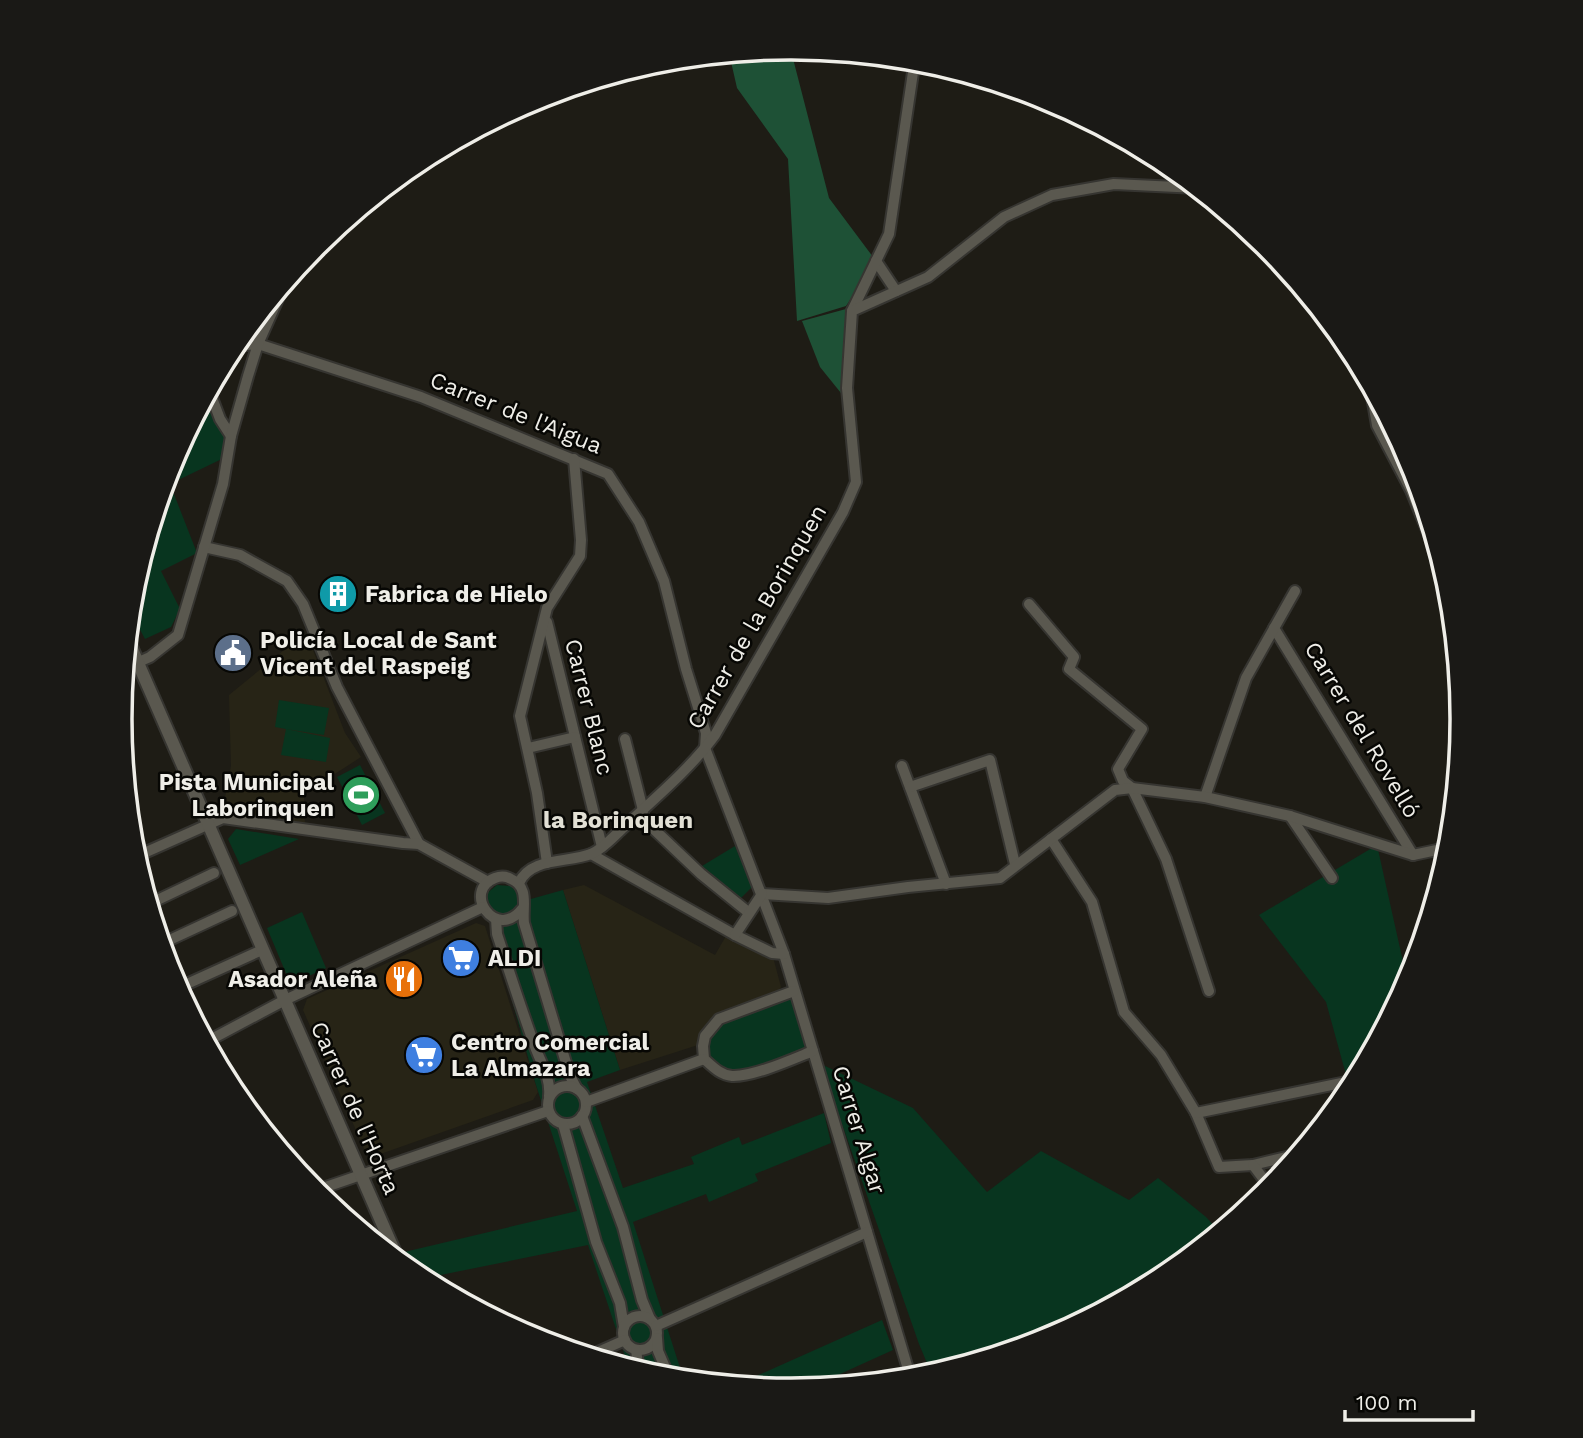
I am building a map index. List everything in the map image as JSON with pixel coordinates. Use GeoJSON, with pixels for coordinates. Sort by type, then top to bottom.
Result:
{"type":"FeatureCollection","features":[{"type":"Feature","properties":{"kind":"street"},"geometry":{"type":"LineString","coordinates":[[852,311],[889,234],[913,71]]}},
{"type":"Feature","properties":{"kind":"street"},"geometry":{"type":"LineString","coordinates":[[852,311],[928,277],[1003,217],[1052,195],[1114,184],[1181,187]]}},
{"type":"Feature","properties":{"kind":"street"},"geometry":{"type":"LineString","coordinates":[[876,261],[895,291]]}},
{"type":"Feature","properties":{"kind":"street","name":"Carrer de la Borinquen"},"geometry":{"type":"LineString","coordinates":[[519,883],[521,877],[530,869],[591,854],[602,847],[705,748],[715,734],[843,512],[856,482],[847,388],[852,311]]}},
{"type":"Feature","properties":{"kind":"street"},"geometry":{"type":"LineString","coordinates":[[137,662],[163,648],[178,635],[223,484],[231,436],[258,344],[271,314]]}},
{"type":"Feature","properties":{"kind":"street"},"geometry":{"type":"LineString","coordinates":[[249,345],[258,344]]}},
{"type":"Feature","properties":{"kind":"street","name":"Carrer de l'Aigua"},"geometry":{"type":"LineString","coordinates":[[258,344],[421,397],[608,474],[639,522],[653,551],[664,581],[686,669],[706,733],[705,748],[762,894]]}},
{"type":"Feature","properties":{"kind":"street"},"geometry":{"type":"LineString","coordinates":[[213,402],[231,436]]}},
{"type":"Feature","properties":{"kind":"street"},"geometry":{"type":"LineString","coordinates":[[1376,414],[1378,425],[1404,474]]}},
{"type":"Feature","properties":{"kind":"street"},"geometry":{"type":"LineString","coordinates":[[547,863],[520,716],[547,608],[580,556],[574,459]]}},
{"type":"Feature","properties":{"kind":"street"},"geometry":{"type":"LineString","coordinates":[[204,547],[240,555],[287,581],[303,604],[337,687],[419,844]]}},
{"type":"Feature","properties":{"kind":"street"},"geometry":{"type":"LineString","coordinates":[[1205,797],[1246,678],[1295,591]]}},
{"type":"Feature","properties":{"kind":"street"},"geometry":{"type":"LineString","coordinates":[[1029,604],[1074,657],[1069,669],[1142,729],[1118,769],[1123,781],[1132,788],[1166,859],[1209,991]]}},
{"type":"Feature","properties":{"kind":"street","name":"Carrer Blanc"},"geometry":{"type":"LineString","coordinates":[[546,618],[602,847]]}},
{"type":"Feature","properties":{"kind":"street","name":"Carrer del Rovelló"},"geometry":{"type":"LineString","coordinates":[[1274,628],[1413,855]]}},
{"type":"Feature","properties":{"kind":"street","name":"Carrer de l'Horta"},"geometry":{"type":"LineString","coordinates":[[135,657],[392,1243]]}},
{"type":"Feature","properties":{"kind":"street"},"geometry":{"type":"LineString","coordinates":[[528,748],[575,737]]}},
{"type":"Feature","properties":{"kind":"street"},"geometry":{"type":"LineString","coordinates":[[625,739],[643,810],[642,818],[701,874],[748,912]]}},
{"type":"Feature","properties":{"kind":"street"},"geometry":{"type":"LineString","coordinates":[[910,787],[990,760],[1015,864]]}},
{"type":"Feature","properties":{"kind":"street"},"geometry":{"type":"LineString","coordinates":[[902,766],[947,884]]}},
{"type":"Feature","properties":{"kind":"street"},"geometry":{"type":"LineString","coordinates":[[735,935],[762,894],[828,898],[1000,878],[1115,790],[1132,788],[1205,797],[1290,816],[1413,855],[1438,849]]}},
{"type":"Feature","properties":{"kind":"street"},"geometry":{"type":"LineString","coordinates":[[1290,816],[1332,878]]}},
{"type":"Feature","properties":{"kind":"street"},"geometry":{"type":"LineString","coordinates":[[146,852],[223,818],[403,844],[419,844],[488,882]]}},
{"type":"Feature","properties":{"kind":"street"},"geometry":{"type":"LineString","coordinates":[[1051,839],[1093,902],[1124,1012],[1161,1055],[1196,1113],[1219,1167],[1254,1165],[1283,1158]]}},
{"type":"Feature","properties":{"kind":"street"},"geometry":{"type":"LineString","coordinates":[[591,854],[735,935],[772,953],[784,954]]}},
{"type":"Feature","properties":{"kind":"street"},"geometry":{"type":"LineString","coordinates":[[157,900],[214,873]]}},
{"type":"Feature","properties":{"kind":"street"},"geometry":{"type":"LineString","coordinates":[[505,877],[519,883],[525,900],[515,917],[496,919],[486,913],[482,893],[488,882],[505,877]]}},
{"type":"Feature","properties":{"kind":"street","name":"Carrer Algar"},"geometry":{"type":"LineString","coordinates":[[762,894],[784,954],[908,1368]]}},
{"type":"Feature","properties":{"kind":"street"},"geometry":{"type":"LineString","coordinates":[[214,1038],[285,1000],[483,907]]}},
{"type":"Feature","properties":{"kind":"street"},"geometry":{"type":"LineString","coordinates":[[496,919],[497,934],[550,1087],[548,1111],[552,1118],[563,1124],[576,1122],[582,1116],[586,1102],[570,1076],[522,909]]}},
{"type":"Feature","properties":{"kind":"street"},"geometry":{"type":"LineString","coordinates":[[170,940],[232,911]]}},
{"type":"Feature","properties":{"kind":"street"},"geometry":{"type":"LineString","coordinates":[[188,984],[262,950]]}},
{"type":"Feature","properties":{"kind":"street"},"geometry":{"type":"LineString","coordinates":[[794,991],[719,1019],[705,1036],[704,1059],[718,1072],[732,1076],[759,1071],[813,1051]]}},
{"type":"Feature","properties":{"kind":"street"},"geometry":{"type":"LineString","coordinates":[[586,1102],[704,1059]]}},
{"type":"Feature","properties":{"kind":"street"},"geometry":{"type":"LineString","coordinates":[[1196,1113],[1341,1083]]}},
{"type":"Feature","properties":{"kind":"street"},"geometry":{"type":"LineString","coordinates":[[549,1096],[558,1088],[577,1088]]}},
{"type":"Feature","properties":{"kind":"street"},"geometry":{"type":"LineString","coordinates":[[327,1187],[548,1111]]}},
{"type":"Feature","properties":{"kind":"street"},"geometry":{"type":"LineString","coordinates":[[582,1116],[623,1227],[642,1300],[653,1322],[664,1366]]}},
{"type":"Feature","properties":{"kind":"street"},"geometry":{"type":"LineString","coordinates":[[563,1124],[593,1233],[620,1303],[625,1340],[636,1350],[637,1360]]}},
{"type":"Feature","properties":{"kind":"street"},"geometry":{"type":"LineString","coordinates":[[1254,1165],[1264,1179]]}},
{"type":"Feature","properties":{"kind":"street"},"geometry":{"type":"LineString","coordinates":[[624,1327],[637,1316],[653,1322],[867,1231]]}},
{"type":"Feature","properties":{"kind":"street"},"geometry":{"type":"LineString","coordinates":[[636,1350],[651,1346],[657,1338]]}},
{"type":"Feature","properties":{"kind":"street"},"geometry":{"type":"LineString","coordinates":[[602,1350],[625,1340]]}},
{"type":"Feature","properties":{"kind":"shaded area"},"geometry":{"type":"Polygon","coordinates":[[[295,641],[313,650],[345,733],[361,757],[304,794],[305,826],[222,813],[231,766],[229,695],[295,641]]]}},
{"type":"Feature","properties":{"kind":"shaded area"},"geometry":{"type":"Polygon","coordinates":[[[584,885],[715,955],[726,936],[773,957],[781,987],[777,994],[717,1015],[702,1031],[698,1045],[620,1070],[563,890],[584,885]]]}},
{"type":"Feature","properties":{"kind":"shaded area","name":"Centro Comercial La Almazara"},"geometry":{"type":"Polygon","coordinates":[[[476,923],[485,926],[538,1092],[533,1100],[372,1157],[366,1153],[303,1010],[307,999],[476,923]]]}},
{"type":"Feature","properties":{"kind":"green space"},"geometry":{"type":"Polygon","coordinates":[[[793,60],[829,198],[876,261],[846,306],[797,321],[788,159],[737,88],[731,63],[793,60]]]}},
{"type":"Feature","properties":{"kind":"green space"},"geometry":{"type":"Polygon","coordinates":[[[846,309],[845,398],[820,367],[802,321],[846,309]]]}},
{"type":"Feature","properties":{"kind":"green space"},"geometry":{"type":"Polygon","coordinates":[[[214,400],[231,436],[228,456],[177,481],[214,400]]]}},
{"type":"Feature","properties":{"kind":"green space"},"geometry":{"type":"Polygon","coordinates":[[[173,491],[197,553],[161,571],[180,609],[171,627],[145,639],[139,628],[145,590],[154,548],[173,491]]]}},
{"type":"Feature","properties":{"kind":"green space"},"geometry":{"type":"Polygon","coordinates":[[[279,700],[329,708],[324,735],[275,727],[279,700]]]}},
{"type":"Feature","properties":{"kind":"green space"},"geometry":{"type":"Polygon","coordinates":[[[286,729],[330,738],[326,762],[281,755],[286,729]]]}},
{"type":"Feature","properties":{"kind":"green space","name":"Pista Municipal Laborinquen"},"geometry":{"type":"Polygon","coordinates":[[[360,765],[385,813],[362,825],[337,777],[360,765]]]}},
{"type":"Feature","properties":{"kind":"green space"},"geometry":{"type":"Polygon","coordinates":[[[236,829],[299,839],[240,865],[228,839],[236,829]]]}},
{"type":"Feature","properties":{"kind":"green space"},"geometry":{"type":"Polygon","coordinates":[[[1377,845],[1404,964],[1383,1011],[1346,1075],[1326,1002],[1259,915],[1377,845]]]}},
{"type":"Feature","properties":{"kind":"green space"},"geometry":{"type":"Polygon","coordinates":[[[735,846],[752,887],[741,898],[702,866],[735,846]]]}},
{"type":"Feature","properties":{"kind":"green space"},"geometry":{"type":"Polygon","coordinates":[[[497,885],[511,886],[519,895],[520,902],[563,890],[620,1070],[587,1082],[623,1188],[694,1164],[691,1157],[739,1137],[742,1145],[824,1113],[831,1143],[755,1174],[758,1181],[709,1202],[706,1194],[633,1222],[680,1369],[625,1357],[588,1245],[439,1275],[404,1252],[577,1211],[535,1082],[485,905],[486,894],[497,885]]]}},
{"type":"Feature","properties":{"kind":"green space"},"geometry":{"type":"Polygon","coordinates":[[[302,912],[326,968],[298,981],[288,978],[267,928],[302,912]]]}},
{"type":"Feature","properties":{"kind":"green space"},"geometry":{"type":"Polygon","coordinates":[[[794,991],[813,1051],[732,1076],[704,1059],[705,1036],[719,1019],[794,991]]]}},
{"type":"Feature","properties":{"kind":"green space"},"geometry":{"type":"Polygon","coordinates":[[[821,1064],[913,1108],[987,1192],[1041,1151],[1129,1200],[1158,1178],[1214,1225],[1158,1267],[1121,1290],[1044,1328],[1003,1344],[927,1364],[821,1064]]]}},
{"type":"Feature","properties":{"kind":"green space"},"geometry":{"type":"Polygon","coordinates":[[[882,1320],[893,1350],[833,1377],[754,1377],[882,1320]]]}},
{"type":"Feature","properties":{"kind":"place","name":"Fabrica de Hielo"},"geometry":{"type":"Point","coordinates":[338,594]}},
{"type":"Feature","properties":{"kind":"place","name":"Policía Local de Sant Vicent del Raspeig"},"geometry":{"type":"Point","coordinates":[233,653]}},
{"type":"Feature","properties":{"kind":"place","name":"Pista Municipal Laborinquen"},"geometry":{"type":"Point","coordinates":[361,795]}},
{"type":"Feature","properties":{"kind":"place","name":"ALDI"},"geometry":{"type":"Point","coordinates":[461,958]}},
{"type":"Feature","properties":{"kind":"place","name":"Asador Aleña"},"geometry":{"type":"Point","coordinates":[404,979]}},
{"type":"Feature","properties":{"kind":"place","name":"Centro Comercial La Almazara"},"geometry":{"type":"Point","coordinates":[424,1055]}},
{"type":"Feature","properties":{"kind":"district","name":"la Borinquen"},"geometry":{"type":"Point","coordinates":[618,820]}}]}
